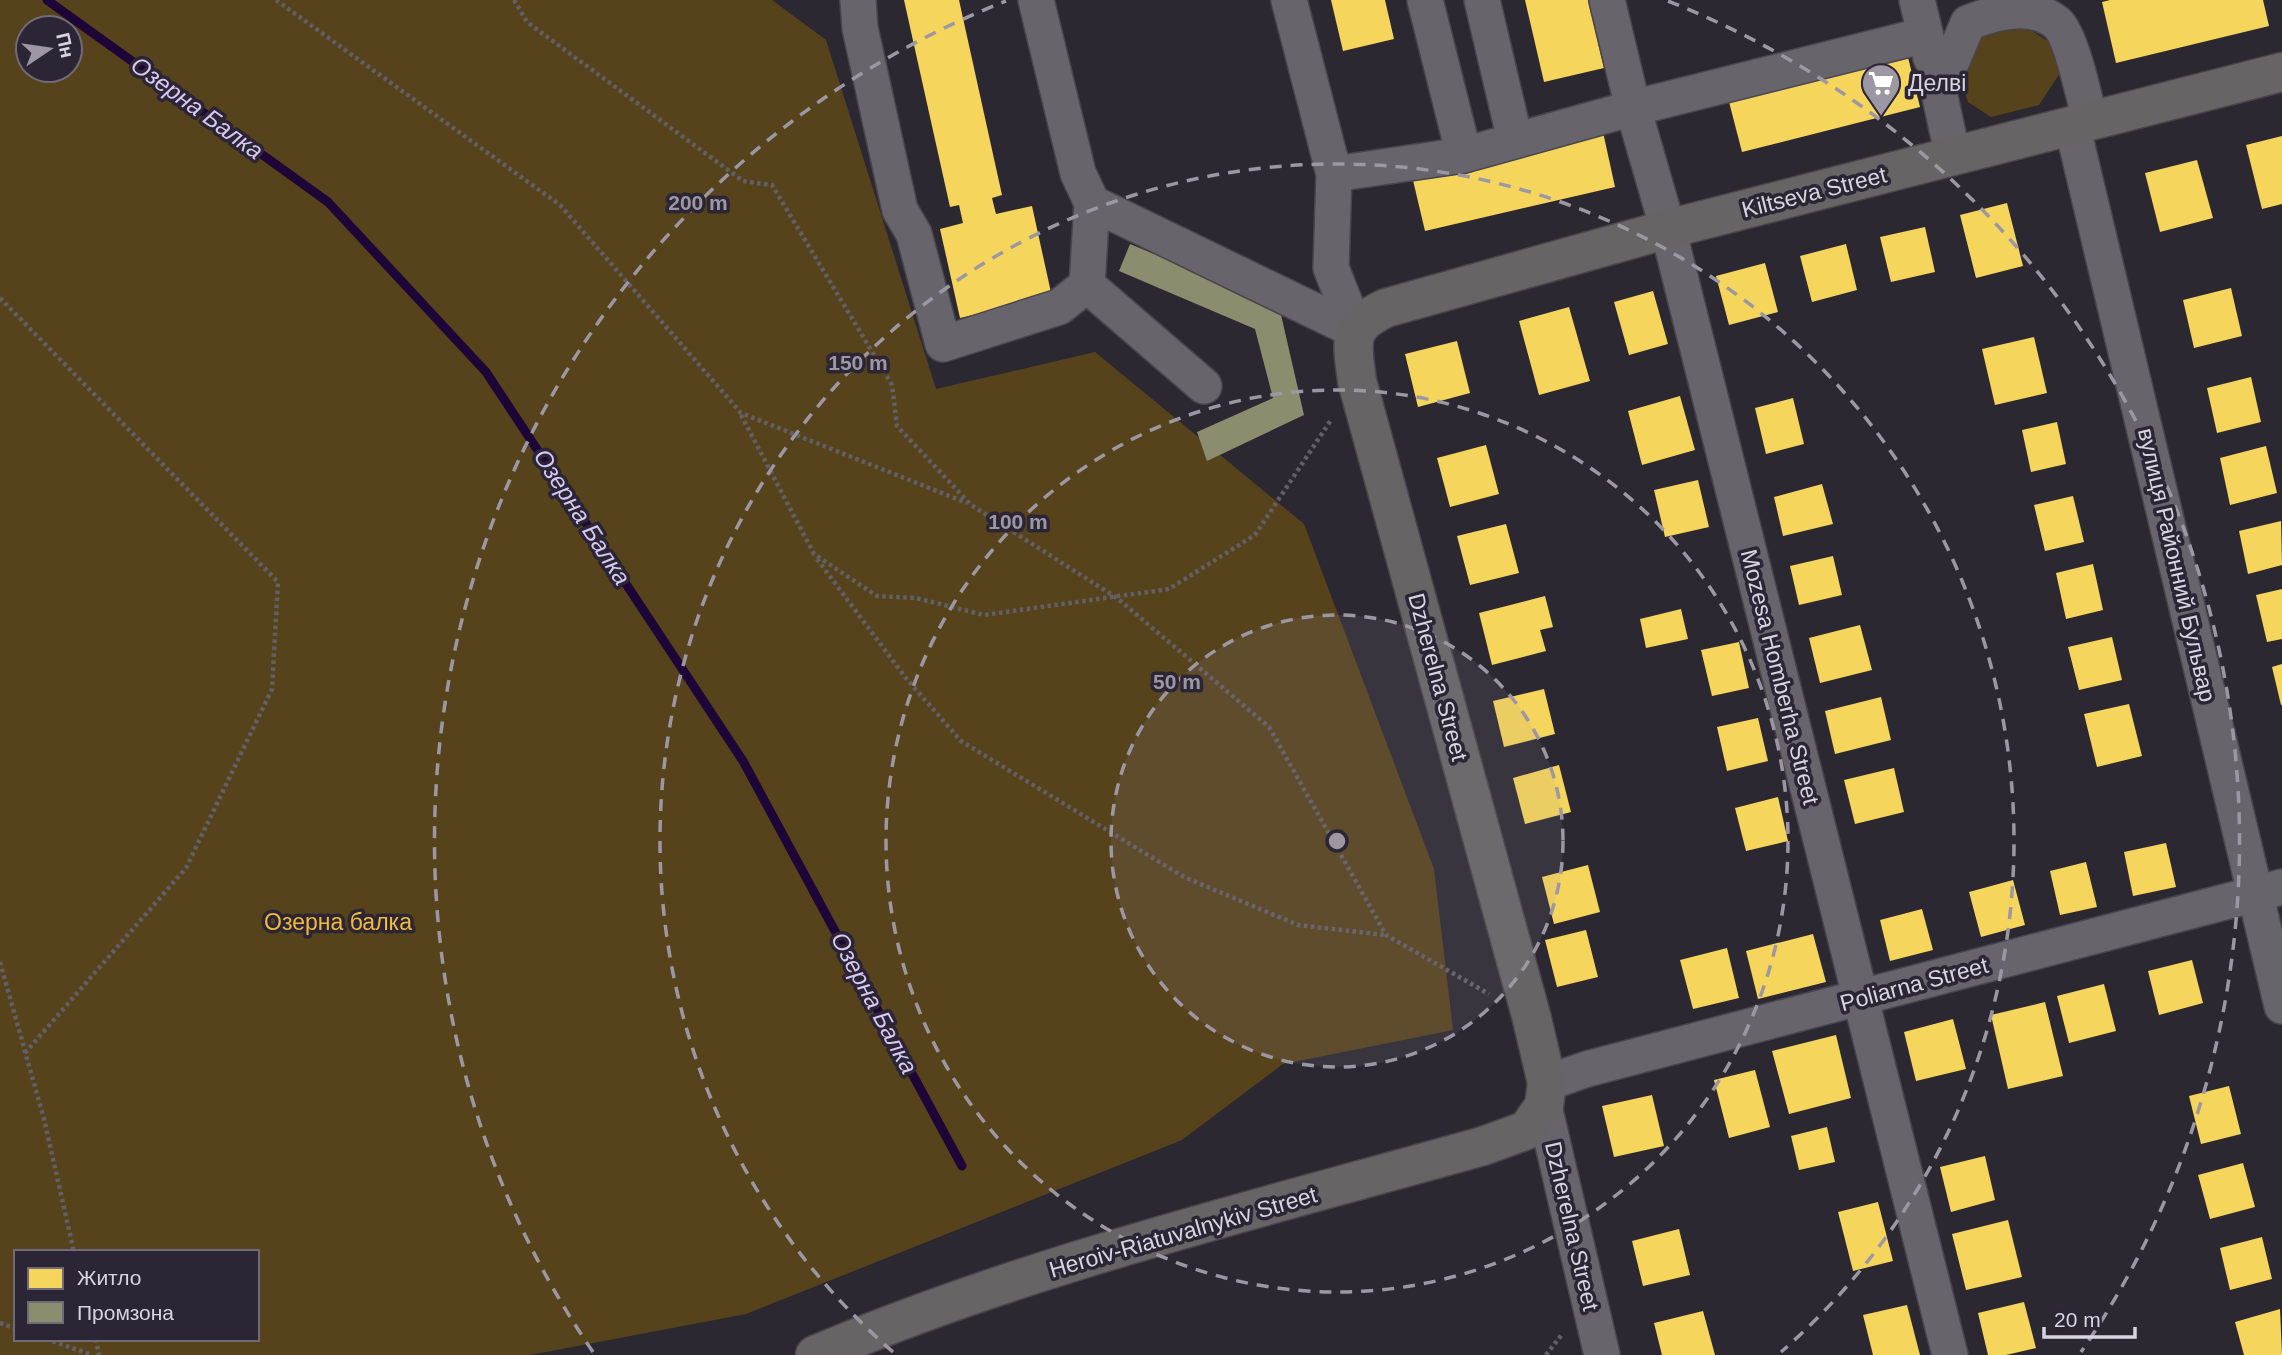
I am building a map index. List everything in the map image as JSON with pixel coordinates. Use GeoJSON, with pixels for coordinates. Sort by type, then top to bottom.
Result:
{"type":"FeatureCollection","features":[{"type":"Feature","properties":{"kind":"main road","name":"Kiltseva Street"},"geometry":{"type":"LineString","coordinates":[[1356,331],[1367,317],[1386,308],[1668,229],[2282,72]]}},
{"type":"Feature","properties":{"kind":"main road","name":"Dzherelna Street"},"geometry":{"type":"LineString","coordinates":[[1356,331],[1354,352],[1357,381],[1532,1019],[1546,1095]]}},
{"type":"Feature","properties":{"kind":"main road","name":"Heroiv-Riatuvalnykiv Street"},"geometry":{"type":"LineString","coordinates":[[815,1355],[943,1304],[1099,1254],[1483,1146],[1527,1130],[1546,1095]]}},
{"type":"Feature","properties":{"kind":"street"},"geometry":{"type":"LineString","coordinates":[[858,0],[860,27],[900,209],[914,234],[943,344],[1059,307],[1087,285],[1092,203],[1078,173],[1036,0]]}},
{"type":"Feature","properties":{"kind":"street","name":"Dzherelna Street"},"geometry":{"type":"LineString","coordinates":[[1289,0],[1335,174],[1331,268],[1356,331]]}},
{"type":"Feature","properties":{"kind":"street"},"geometry":{"type":"LineString","coordinates":[[1425,0],[1464,155]]}},
{"type":"Feature","properties":{"kind":"street"},"geometry":{"type":"LineString","coordinates":[[1482,0],[1515,140]]}},
{"type":"Feature","properties":{"kind":"street","name":"Mozesa Homberha Street"},"geometry":{"type":"LineString","coordinates":[[1607,0],[1633,108],[1668,229],[1951,1355]]}},
{"type":"Feature","properties":{"kind":"street"},"geometry":{"type":"LineString","coordinates":[[1917,0],[1953,157]]}},
{"type":"Feature","properties":{"kind":"street"},"geometry":{"type":"LineString","coordinates":[[1939,92],[1968,23],[1992,13],[2032,10],[2058,23],[2073,55],[2081,123]]}},
{"type":"Feature","properties":{"kind":"street"},"geometry":{"type":"LineString","coordinates":[[1335,174],[1464,155],[1633,108],[1925,34]]}},
{"type":"Feature","properties":{"kind":"street","name":"вулиця Районний Бульвар"},"geometry":{"type":"LineString","coordinates":[[2081,123],[2269,890],[2282,1006]]}},
{"type":"Feature","properties":{"kind":"street"},"geometry":{"type":"LineString","coordinates":[[1092,203],[1356,331]]}},
{"type":"Feature","properties":{"kind":"street"},"geometry":{"type":"LineString","coordinates":[[1087,285],[1204,386]]}},
{"type":"Feature","properties":{"kind":"street","name":"Poliarna Street"},"geometry":{"type":"LineString","coordinates":[[1546,1095],[1587,1069],[2269,890]]}},
{"type":"Feature","properties":{"kind":"street","name":"Dzherelna Street"},"geometry":{"type":"LineString","coordinates":[[1546,1095],[1602,1355]]}},
{"type":"Feature","properties":{"kind":"path"},"geometry":{"type":"LineString","coordinates":[[276,0],[560,205],[741,413],[814,554],[905,677],[961,741],[1184,877],[1298,925],[1386,935],[1532,1019]]}},
{"type":"Feature","properties":{"kind":"path"},"geometry":{"type":"LineString","coordinates":[[514,0],[527,22],[743,181],[772,186],[892,385],[897,426],[971,505]]}},
{"type":"Feature","properties":{"kind":"path"},"geometry":{"type":"LineString","coordinates":[[0,298],[278,582],[272,689],[186,868],[25,1053]]}},
{"type":"Feature","properties":{"kind":"path"},"geometry":{"type":"LineString","coordinates":[[814,554],[877,596],[916,598],[984,615],[1169,589],[1255,535],[1357,381]]}},
{"type":"Feature","properties":{"kind":"path"},"geometry":{"type":"LineString","coordinates":[[741,413],[971,505],[1117,597],[1269,727],[1386,935]]}},
{"type":"Feature","properties":{"kind":"path"},"geometry":{"type":"LineString","coordinates":[[0,962],[44,1119],[74,1250]]}},
{"type":"Feature","properties":{"kind":"path"},"geometry":{"type":"LineString","coordinates":[[1546,1355],[1563,1333]]}},
{"type":"Feature","properties":{"kind":"path"},"geometry":{"type":"LineString","coordinates":[[52,1341],[92,1355]]}},
{"type":"Feature","properties":{"kind":"green space","name":"Озерна балка"},"geometry":{"type":"Polygon","coordinates":[[[0,0],[772,0],[826,40],[936,389],[1095,352],[1304,524],[1434,869],[1453,1030],[1283,1064],[1182,1140],[746,1314],[530,1355],[0,1355],[0,0]]]}},
{"type":"Feature","properties":{"kind":"green space"},"geometry":{"type":"Polygon","coordinates":[[[2024,26],[2054,45],[2060,73],[2039,105],[1991,117],[1968,102],[1957,67],[1969,38],[2024,26]]]}},
{"type":"Feature","properties":{"kind":"building: Житло"},"geometry":{"type":"Polygon","coordinates":[[[904,0],[959,0],[1002,195],[992,198],[996,214],[1032,206],[1052,297],[960,318],[940,229],[963,223],[959,205],[950,207],[904,0]]]}},
{"type":"Feature","properties":{"kind":"building: Житло"},"geometry":{"type":"Polygon","coordinates":[[[1331,0],[1385,0],[1394,39],[1343,51],[1331,0]]]}},
{"type":"Feature","properties":{"kind":"building: Житло"},"geometry":{"type":"Polygon","coordinates":[[[1525,0],[1588,0],[1604,68],[1544,82],[1525,0]]]}},
{"type":"Feature","properties":{"kind":"building: Житло"},"geometry":{"type":"Polygon","coordinates":[[[2263,0],[2269,26],[2116,63],[2102,2],[2263,0]]]}},
{"type":"Feature","properties":{"kind":"building: Житло"},"geometry":{"type":"Polygon","coordinates":[[[1907,53],[1920,107],[1742,152],[1728,98],[1907,53]]]}},
{"type":"Feature","properties":{"kind":"building: Житло"},"geometry":{"type":"Polygon","coordinates":[[[1603,132],[1615,187],[1425,231],[1412,176],[1603,132]]]}},
{"type":"Feature","properties":{"kind":"building: Житло"},"geometry":{"type":"Polygon","coordinates":[[[2282,136],[2282,204],[2262,209],[2246,145],[2282,136]]]}},
{"type":"Feature","properties":{"kind":"building: Житло"},"geometry":{"type":"Polygon","coordinates":[[[2197,160],[2213,218],[2160,232],[2145,173],[2197,160]]]}},
{"type":"Feature","properties":{"kind":"building: Житло"},"geometry":{"type":"Polygon","coordinates":[[[2007,203],[2023,266],[1976,278],[1960,215],[2007,203]]]}},
{"type":"Feature","properties":{"kind":"building: Житло"},"geometry":{"type":"Polygon","coordinates":[[[1925,227],[1935,272],[1891,282],[1880,237],[1925,227]]]}},
{"type":"Feature","properties":{"kind":"building: Житло"},"geometry":{"type":"Polygon","coordinates":[[[1846,244],[1857,290],[1812,302],[1800,256],[1846,244]]]}},
{"type":"Feature","properties":{"kind":"building: Житло"},"geometry":{"type":"Polygon","coordinates":[[[1765,263],[1778,312],[1729,325],[1716,276],[1765,263]]]}},
{"type":"Feature","properties":{"kind":"building: Житло"},"geometry":{"type":"Polygon","coordinates":[[[2231,288],[2242,336],[2194,348],[2183,300],[2231,288]]]}},
{"type":"Feature","properties":{"kind":"building: Житло"},"geometry":{"type":"Polygon","coordinates":[[[1653,291],[1668,344],[1629,355],[1614,302],[1653,291]]]}},
{"type":"Feature","properties":{"kind":"building: Житло"},"geometry":{"type":"Polygon","coordinates":[[[1569,307],[1590,381],[1539,395],[1519,321],[1569,307]]]}},
{"type":"Feature","properties":{"kind":"building: Житло"},"geometry":{"type":"Polygon","coordinates":[[[2034,337],[2047,393],[1995,405],[1982,349],[2034,337]]]}},
{"type":"Feature","properties":{"kind":"building: Житло"},"geometry":{"type":"Polygon","coordinates":[[[1457,341],[1470,393],[1418,407],[1405,354],[1457,341]]]}},
{"type":"Feature","properties":{"kind":"building: Житло"},"geometry":{"type":"Polygon","coordinates":[[[2251,377],[2261,422],[2217,433],[2207,388],[2251,377]]]}},
{"type":"Feature","properties":{"kind":"building: Житло"},"geometry":{"type":"Polygon","coordinates":[[[1680,396],[1695,450],[1642,465],[1628,411],[1680,396]]]}},
{"type":"Feature","properties":{"kind":"building: Житло"},"geometry":{"type":"Polygon","coordinates":[[[1793,398],[1804,444],[1766,454],[1755,408],[1793,398]]]}},
{"type":"Feature","properties":{"kind":"building: Житло"},"geometry":{"type":"Polygon","coordinates":[[[2057,422],[2066,464],[2031,472],[2022,430],[2057,422]]]}},
{"type":"Feature","properties":{"kind":"building: Житло"},"geometry":{"type":"Polygon","coordinates":[[[1486,445],[1499,494],[1450,507],[1437,458],[1486,445]]]}},
{"type":"Feature","properties":{"kind":"building: Житло"},"geometry":{"type":"Polygon","coordinates":[[[2266,446],[2277,493],[2230,505],[2220,458],[2266,446]]]}},
{"type":"Feature","properties":{"kind":"building: Житло"},"geometry":{"type":"Polygon","coordinates":[[[1698,480],[1709,527],[1665,537],[1654,490],[1698,480]]]}},
{"type":"Feature","properties":{"kind":"building: Житло"},"geometry":{"type":"Polygon","coordinates":[[[1822,484],[1833,524],[1783,536],[1774,497],[1822,484]]]}},
{"type":"Feature","properties":{"kind":"building: Житло"},"geometry":{"type":"Polygon","coordinates":[[[2073,496],[2084,542],[2045,551],[2034,505],[2073,496]]]}},
{"type":"Feature","properties":{"kind":"building: Житло"},"geometry":{"type":"Polygon","coordinates":[[[2281,521],[2282,565],[2248,574],[2239,531],[2281,521]]]}},
{"type":"Feature","properties":{"kind":"building: Житло"},"geometry":{"type":"Polygon","coordinates":[[[1506,524],[1519,573],[1470,585],[1457,536],[1506,524]]]}},
{"type":"Feature","properties":{"kind":"building: Житло"},"geometry":{"type":"Polygon","coordinates":[[[1833,556],[1842,595],[1799,605],[1790,566],[1833,556]]]}},
{"type":"Feature","properties":{"kind":"building: Житло"},"geometry":{"type":"Polygon","coordinates":[[[2093,564],[2103,610],[2066,619],[2056,573],[2093,564]]]}},
{"type":"Feature","properties":{"kind":"building: Житло"},"geometry":{"type":"Polygon","coordinates":[[[2282,589],[2282,639],[2267,642],[2256,595],[2282,589]]]}},
{"type":"Feature","properties":{"kind":"building: Житло"},"geometry":{"type":"Polygon","coordinates":[[[1545,596],[1553,627],[1540,630],[1546,651],[1492,665],[1479,613],[1545,596]]]}},
{"type":"Feature","properties":{"kind":"building: Житло"},"geometry":{"type":"Polygon","coordinates":[[[1681,609],[1688,639],[1646,648],[1640,619],[1681,609]]]}},
{"type":"Feature","properties":{"kind":"building: Житло"},"geometry":{"type":"Polygon","coordinates":[[[1860,625],[1872,670],[1820,683],[1809,638],[1860,625]]]}},
{"type":"Feature","properties":{"kind":"building: Житло"},"geometry":{"type":"Polygon","coordinates":[[[2112,637],[2122,680],[2079,690],[2068,647],[2112,637]]]}},
{"type":"Feature","properties":{"kind":"building: Житло"},"geometry":{"type":"Polygon","coordinates":[[[1739,642],[1749,688],[1712,696],[1701,650],[1739,642]]]}},
{"type":"Feature","properties":{"kind":"building: Житло"},"geometry":{"type":"Polygon","coordinates":[[[2282,664],[2282,705],[2281,705],[2272,667],[2282,664]]]}},
{"type":"Feature","properties":{"kind":"building: Житло"},"geometry":{"type":"Polygon","coordinates":[[[1544,689],[1555,734],[1504,747],[1493,701],[1544,689]]]}},
{"type":"Feature","properties":{"kind":"building: Житло"},"geometry":{"type":"Polygon","coordinates":[[[1881,697],[1891,740],[1835,754],[1825,711],[1881,697]]]}},
{"type":"Feature","properties":{"kind":"building: Житло"},"geometry":{"type":"Polygon","coordinates":[[[2129,704],[2142,756],[2097,767],[2084,714],[2129,704]]]}},
{"type":"Feature","properties":{"kind":"building: Житло"},"geometry":{"type":"Polygon","coordinates":[[[1758,718],[1768,761],[1727,771],[1717,727],[1758,718]]]}},
{"type":"Feature","properties":{"kind":"building: Житло"},"geometry":{"type":"Polygon","coordinates":[[[1559,765],[1571,812],[1525,824],[1513,778],[1559,765]]]}},
{"type":"Feature","properties":{"kind":"building: Житло"},"geometry":{"type":"Polygon","coordinates":[[[1894,768],[1904,812],[1855,824],[1844,780],[1894,768]]]}},
{"type":"Feature","properties":{"kind":"building: Житло"},"geometry":{"type":"Polygon","coordinates":[[[1778,797],[1788,841],[1746,851],[1735,808],[1778,797]]]}},
{"type":"Feature","properties":{"kind":"building: Житло"},"geometry":{"type":"Polygon","coordinates":[[[2166,843],[2176,887],[2133,896],[2124,852],[2166,843]]]}},
{"type":"Feature","properties":{"kind":"building: Житло"},"geometry":{"type":"Polygon","coordinates":[[[2086,862],[2097,907],[2060,915],[2050,871],[2086,862]]]}},
{"type":"Feature","properties":{"kind":"building: Житло"},"geometry":{"type":"Polygon","coordinates":[[[1588,865],[1600,912],[1554,924],[1542,877],[1588,865]]]}},
{"type":"Feature","properties":{"kind":"building: Житло"},"geometry":{"type":"Polygon","coordinates":[[[2013,880],[2025,925],[1981,937],[1969,892],[2013,880]]]}},
{"type":"Feature","properties":{"kind":"building: Житло"},"geometry":{"type":"Polygon","coordinates":[[[1922,909],[1933,950],[1890,961],[1880,920],[1922,909]]]}},
{"type":"Feature","properties":{"kind":"building: Житло"},"geometry":{"type":"Polygon","coordinates":[[[1586,930],[1598,977],[1557,987],[1545,940],[1586,930]]]}},
{"type":"Feature","properties":{"kind":"building: Житло"},"geometry":{"type":"Polygon","coordinates":[[[1813,934],[1826,982],[1758,999],[1746,951],[1813,934]]]}},
{"type":"Feature","properties":{"kind":"building: Житло"},"geometry":{"type":"Polygon","coordinates":[[[1727,948],[1739,998],[1693,1009],[1680,960],[1727,948]]]}},
{"type":"Feature","properties":{"kind":"building: Житло"},"geometry":{"type":"Polygon","coordinates":[[[2192,960],[2203,1003],[2159,1015],[2148,971],[2192,960]]]}},
{"type":"Feature","properties":{"kind":"building: Житло"},"geometry":{"type":"Polygon","coordinates":[[[2104,984],[2116,1031],[2069,1043],[2057,996],[2104,984]]]}},
{"type":"Feature","properties":{"kind":"building: Житло"},"geometry":{"type":"Polygon","coordinates":[[[2045,1002],[2063,1076],[2008,1089],[1991,1015],[2045,1002]]]}},
{"type":"Feature","properties":{"kind":"building: Житло"},"geometry":{"type":"Polygon","coordinates":[[[1953,1019],[1966,1069],[1916,1081],[1904,1032],[1953,1019]]]}},
{"type":"Feature","properties":{"kind":"building: Житло"},"geometry":{"type":"Polygon","coordinates":[[[1836,1035],[1851,1098],[1789,1114],[1772,1051],[1836,1035]]]}},
{"type":"Feature","properties":{"kind":"building: Житло"},"geometry":{"type":"Polygon","coordinates":[[[1755,1070],[1770,1127],[1729,1138],[1714,1080],[1755,1070]]]}},
{"type":"Feature","properties":{"kind":"building: Житло"},"geometry":{"type":"Polygon","coordinates":[[[2229,1086],[2241,1134],[2201,1144],[2189,1096],[2229,1086]]]}},
{"type":"Feature","properties":{"kind":"building: Житло"},"geometry":{"type":"Polygon","coordinates":[[[1652,1095],[1664,1146],[1614,1157],[1602,1106],[1652,1095]]]}},
{"type":"Feature","properties":{"kind":"building: Житло"},"geometry":{"type":"Polygon","coordinates":[[[1827,1127],[1835,1162],[1799,1170],[1791,1136],[1827,1127]]]}},
{"type":"Feature","properties":{"kind":"building: Житло"},"geometry":{"type":"Polygon","coordinates":[[[1985,1156],[1995,1200],[1951,1212],[1940,1167],[1985,1156]]]}},
{"type":"Feature","properties":{"kind":"building: Житло"},"geometry":{"type":"Polygon","coordinates":[[[2243,1163],[2255,1207],[2210,1219],[2198,1175],[2243,1163]]]}},
{"type":"Feature","properties":{"kind":"building: Житло"},"geometry":{"type":"Polygon","coordinates":[[[1878,1202],[1893,1261],[1853,1271],[1838,1212],[1878,1202]]]}},
{"type":"Feature","properties":{"kind":"building: Житло"},"geometry":{"type":"Polygon","coordinates":[[[2008,1220],[2022,1277],[1966,1290],[1952,1234],[2008,1220]]]}},
{"type":"Feature","properties":{"kind":"building: Житло"},"geometry":{"type":"Polygon","coordinates":[[[1679,1229],[1690,1275],[1643,1286],[1632,1241],[1679,1229]]]}},
{"type":"Feature","properties":{"kind":"building: Житло"},"geometry":{"type":"Polygon","coordinates":[[[2262,1237],[2272,1279],[2230,1290],[2220,1248],[2262,1237]]]}},
{"type":"Feature","properties":{"kind":"building: Житло"},"geometry":{"type":"Polygon","coordinates":[[[2024,1302],[2036,1348],[2006,1355],[1988,1355],[1978,1313],[2024,1302]]]}},
{"type":"Feature","properties":{"kind":"building: Житло"},"geometry":{"type":"Polygon","coordinates":[[[1907,1305],[1920,1355],[1873,1355],[1863,1315],[1907,1305]]]}},
{"type":"Feature","properties":{"kind":"building: Житло"},"geometry":{"type":"Polygon","coordinates":[[[2280,1309],[2282,1355],[2244,1355],[2235,1322],[2280,1309]]]}},
{"type":"Feature","properties":{"kind":"building: Житло"},"geometry":{"type":"Polygon","coordinates":[[[1703,1311],[1715,1355],[1662,1355],[1654,1323],[1703,1311]]]}},
{"type":"Feature","properties":{"kind":"building: Промзона"},"geometry":{"type":"Polygon","coordinates":[[[1130,244],[1279,306],[1304,415],[1207,461],[1197,432],[1273,398],[1255,329],[1119,271],[1130,244]]]}},
{"type":"Feature","properties":{"kind":"waterway","name":"Озерна Балка"},"geometry":{"type":"LineString","coordinates":[[47,0],[328,202],[486,372],[743,761],[962,1166]]}},
{"type":"Feature","properties":{"kind":"place","name":"Делві"},"geometry":{"type":"Point","coordinates":[1881,117]}}]}
